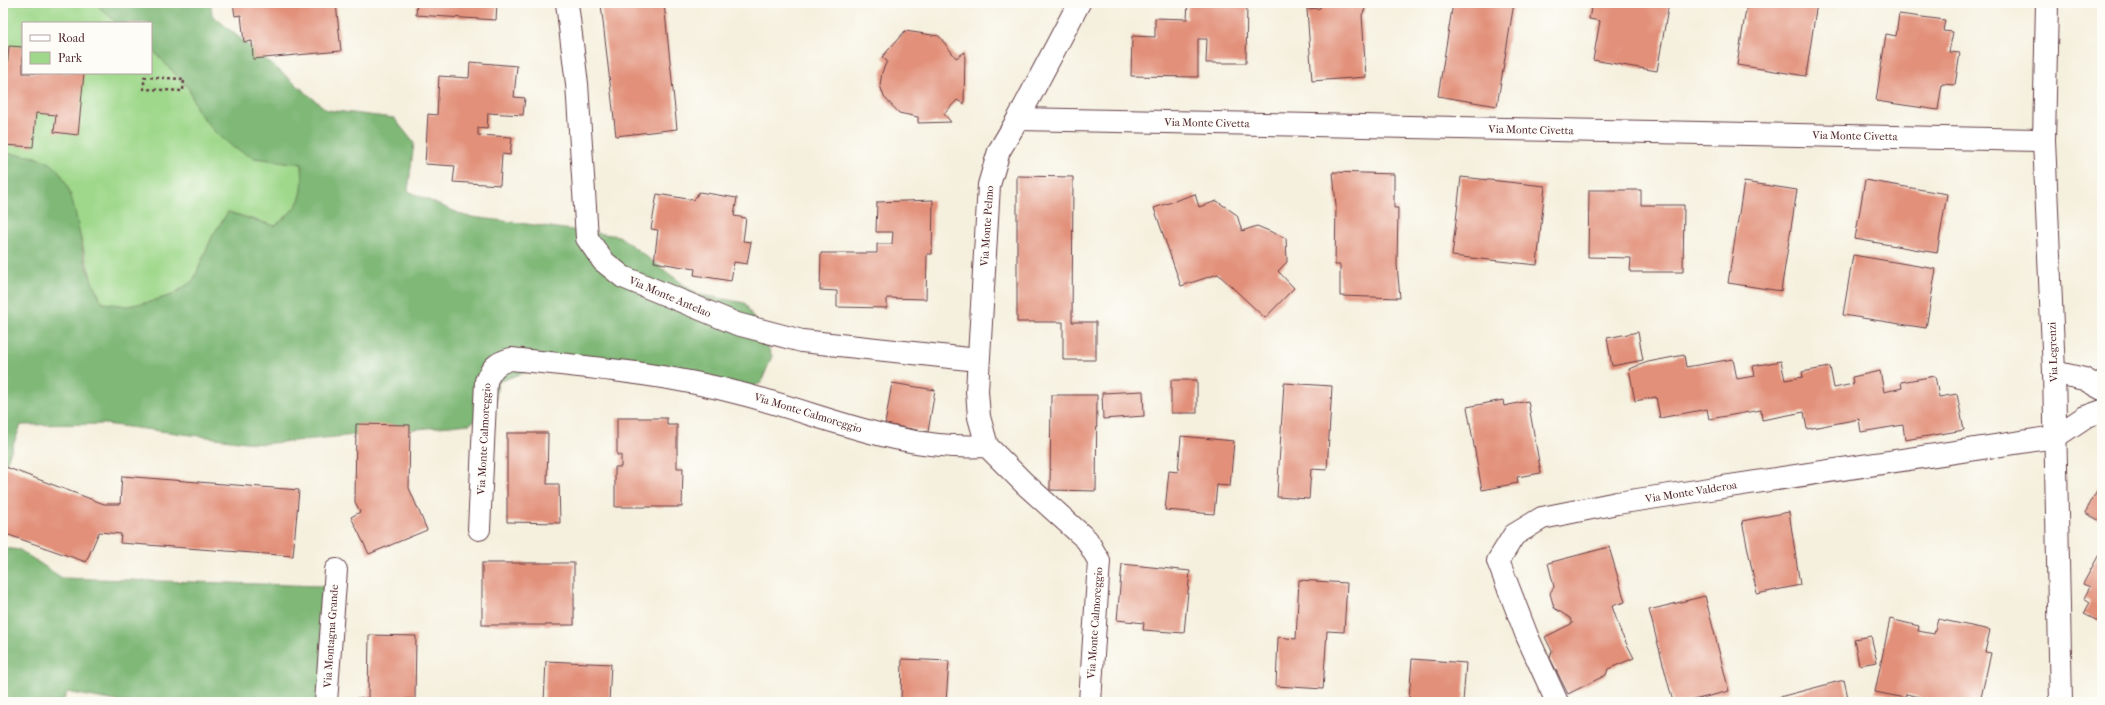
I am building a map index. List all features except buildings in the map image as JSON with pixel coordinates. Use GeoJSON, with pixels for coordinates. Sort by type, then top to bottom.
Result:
{"type":"FeatureCollection","features":[{"type":"Feature","properties":{"kind":"street","name":"Via Monte Antelao"},"geometry":{"type":"LineString","coordinates":[[567,3],[577,84],[587,238],[603,261],[623,277],[737,324],[802,341],[978,360]]}},
{"type":"Feature","properties":{"kind":"street","name":"Via Monte Pelmo"},"geometry":{"type":"LineString","coordinates":[[987,446],[979,417],[976,391],[990,184],[999,151],[1018,119],[1079,3]]}},
{"type":"Feature","properties":{"kind":"street","name":"Via Legrenzi"},"geometry":{"type":"LineString","coordinates":[[2047,3],[2044,140],[2054,372],[2060,702]]}},
{"type":"Feature","properties":{"kind":"street","name":"Via Monte Civetta"},"geometry":{"type":"LineString","coordinates":[[1018,119],[2044,140]]}},
{"type":"Feature","properties":{"kind":"street","name":"Via Monte Calmoreggio"},"geometry":{"type":"LineString","coordinates":[[479,529],[486,381],[492,368],[500,362],[511,359],[632,371],[738,393],[835,423],[909,442],[947,446],[987,446],[1087,540],[1099,561],[1090,702]]}},
{"type":"Feature","properties":{"kind":"street"},"geometry":{"type":"LineString","coordinates":[[2054,372],[2084,379],[2102,389]]}},
{"type":"Feature","properties":{"kind":"street"},"geometry":{"type":"LineString","coordinates":[[2055,437],[2085,417],[2102,411]]}},
{"type":"Feature","properties":{"kind":"street","name":"Via Monte Valderoa"},"geometry":{"type":"LineString","coordinates":[[1557,702],[1527,636],[1498,561],[1514,535],[1542,518],[1640,500],[2055,437]]}},
{"type":"Feature","properties":{"kind":"street","name":"Via Montagna Grande"},"geometry":{"type":"LineString","coordinates":[[326,702],[336,570]]}},
{"type":"Feature","properties":{"kind":"path"},"geometry":{"type":"LineString","coordinates":[[144,77],[184,79],[183,91],[144,89],[144,77]]}},
{"type":"Feature","properties":{"kind":"green space"},"geometry":{"type":"Polygon","coordinates":[[[3,3],[97,3],[97,5],[116,22],[22,22],[22,74],[152,74],[152,49],[189,89],[198,112],[214,131],[254,158],[302,164],[302,185],[299,200],[296,206],[275,226],[228,212],[213,235],[193,281],[172,295],[150,302],[127,306],[103,303],[92,282],[69,192],[37,157],[3,153],[3,3]]]}},
{"type":"Feature","properties":{"kind":"green space"},"geometry":{"type":"Polygon","coordinates":[[[97,3],[211,3],[212,15],[327,110],[394,118],[414,143],[408,191],[465,216],[619,236],[696,294],[745,303],[772,356],[761,383],[732,395],[545,365],[498,382],[495,405],[470,424],[262,444],[105,424],[21,425],[3,471],[3,153],[25,155],[47,161],[58,170],[64,179],[73,202],[88,272],[103,303],[127,306],[150,302],[172,295],[193,281],[213,235],[228,212],[275,226],[296,206],[301,193],[302,164],[254,158],[234,148],[214,131],[198,112],[189,89],[152,49],[152,22],[116,22],[97,5],[97,3]]]}},
{"type":"Feature","properties":{"kind":"green space"},"geometry":{"type":"Polygon","coordinates":[[[3,548],[20,550],[62,578],[324,586],[324,702],[121,702],[67,692],[63,702],[3,702],[3,548]]]}}]}
